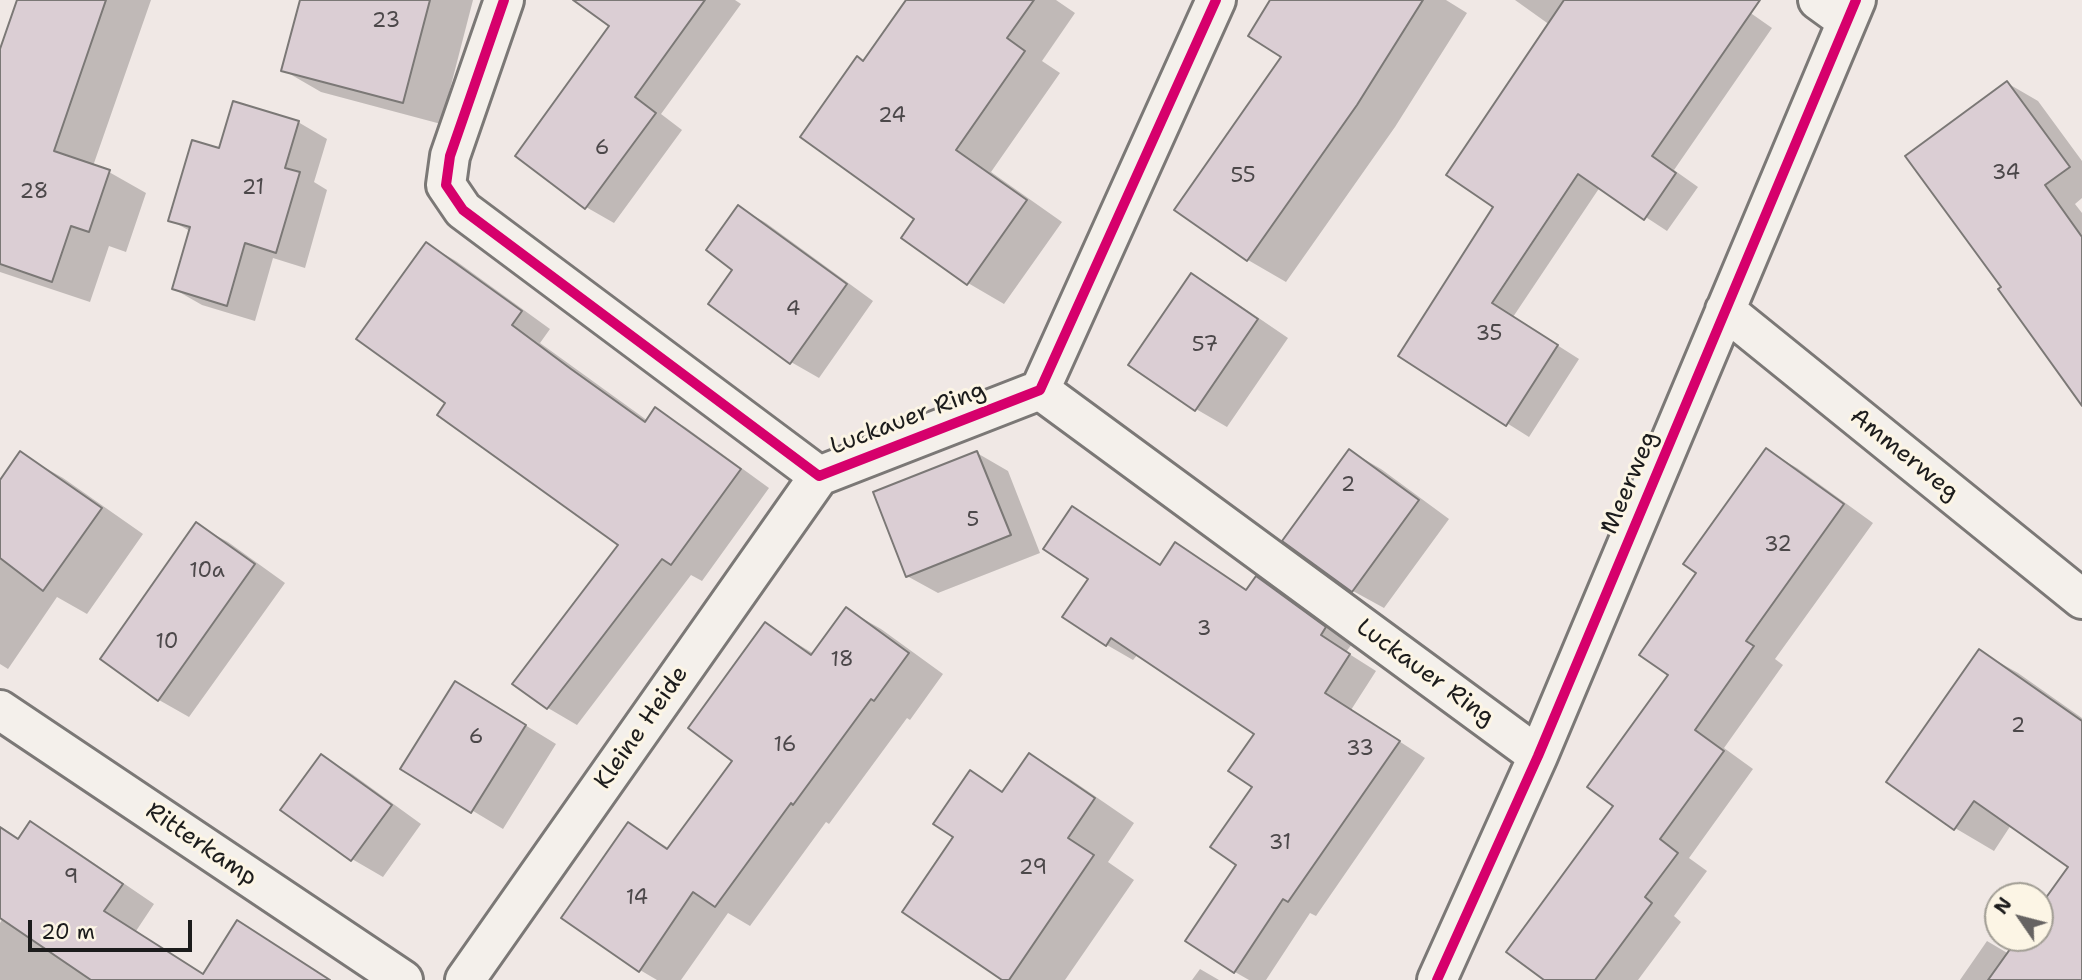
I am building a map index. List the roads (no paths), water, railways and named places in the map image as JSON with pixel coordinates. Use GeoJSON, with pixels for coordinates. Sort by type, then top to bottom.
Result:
{"type":"FeatureCollection","features":[{"type":"Feature","properties":{"kind":"street","name":"Luckauer Ring"},"geometry":{"type":"LineString","coordinates":[[505,0],[450,156],[446,185],[463,210],[819,476],[1040,390],[1538,756]]}},
{"type":"Feature","properties":{"kind":"street"},"geometry":{"type":"LineString","coordinates":[[1040,390],[1216,0]]}},
{"type":"Feature","properties":{"kind":"street","name":"Meerweg"},"geometry":{"type":"LineString","coordinates":[[1437,980],[1538,756],[1725,310],[1840,7]]}},
{"type":"Feature","properties":{"kind":"street","name":"Ammerweg"},"geometry":{"type":"LineString","coordinates":[[1725,310],[2082,599]]}},
{"type":"Feature","properties":{"kind":"street","name":"Kleine Heide"},"geometry":{"type":"LineString","coordinates":[[466,980],[819,476]]}},
{"type":"Feature","properties":{"kind":"street","name":"Ritterkamp"},"geometry":{"type":"LineString","coordinates":[[0,710],[403,980]]}}]}
